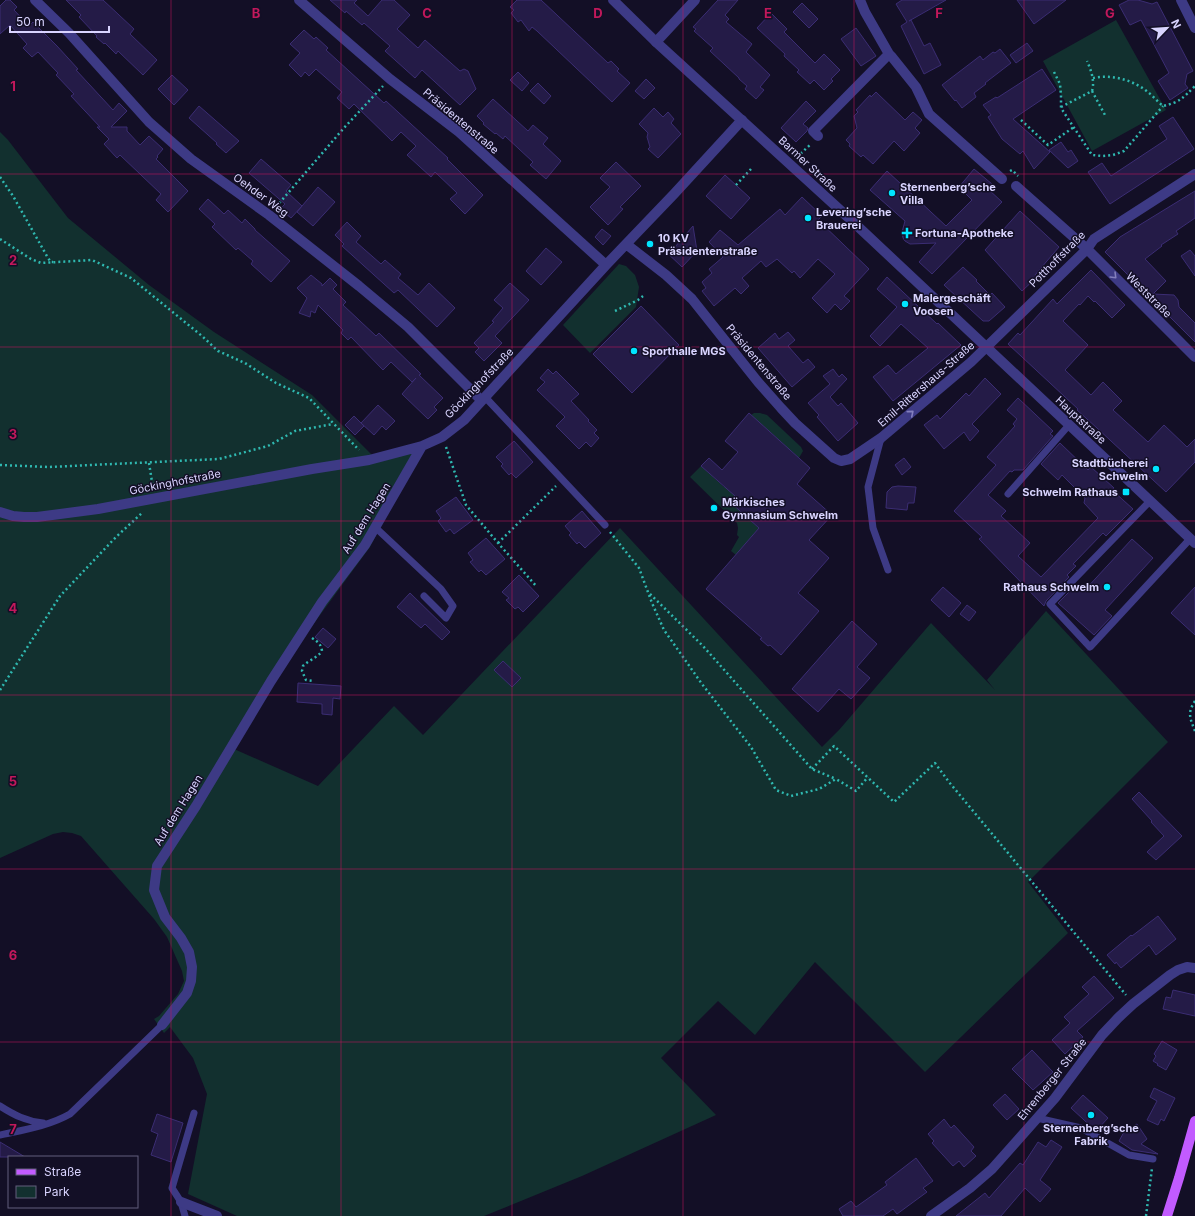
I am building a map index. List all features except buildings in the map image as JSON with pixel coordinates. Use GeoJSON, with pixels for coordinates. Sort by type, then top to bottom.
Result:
{"type":"FeatureCollection","features":[{"type":"Feature","properties":{"kind":"main road"},"geometry":{"type":"LineString","coordinates":[[1167,1216],[1195,1121]]}},
{"type":"Feature","properties":{"kind":"street","name":"Oehder Weg"},"geometry":{"type":"LineString","coordinates":[[35,0],[69,33],[149,122],[190,159],[269,215],[359,286],[408,327],[483,398]]}},
{"type":"Feature","properties":{"kind":"street","name":"Präsidentenstraße"},"geometry":{"type":"LineString","coordinates":[[299,0],[390,79],[458,132],[606,265]]}},
{"type":"Feature","properties":{"kind":"street","name":"Barmer Straße"},"geometry":{"type":"LineString","coordinates":[[612,0],[986,348]]}},
{"type":"Feature","properties":{"kind":"street"},"geometry":{"type":"LineString","coordinates":[[656,42],[695,0]]}},
{"type":"Feature","properties":{"kind":"street"},"geometry":{"type":"LineString","coordinates":[[860,0],[864,12],[889,54],[916,87],[929,114],[1002,179]]}},
{"type":"Feature","properties":{"kind":"street"},"geometry":{"type":"LineString","coordinates":[[1181,0],[1192,15],[1195,28]]}},
{"type":"Feature","properties":{"kind":"street"},"geometry":{"type":"LineString","coordinates":[[818,136],[813,131],[889,54]]}},
{"type":"Feature","properties":{"kind":"street","name":"Göckinghofstraße"},"geometry":{"type":"LineString","coordinates":[[0,512],[18,516],[37,517],[98,509],[312,469],[369,460],[422,446],[442,437],[464,420],[742,120]]}},
{"type":"Feature","properties":{"kind":"street","name":"Potthoffstraße"},"geometry":{"type":"LineString","coordinates":[[986,348],[1086,249],[1094,239],[1195,174]]}},
{"type":"Feature","properties":{"kind":"street","name":"Weststraße"},"geometry":{"type":"LineString","coordinates":[[1016,186],[1086,249],[1195,358]]}},
{"type":"Feature","properties":{"kind":"street","name":"Präsidentenstraße"},"geometry":{"type":"LineString","coordinates":[[626,244],[666,275],[692,299],[758,382],[781,408],[795,423],[834,458],[841,461],[850,459],[881,438]]}},
{"type":"Feature","properties":{"kind":"street","name":"Hauptstraße"},"geometry":{"type":"LineString","coordinates":[[986,348],[1193,541]]}},
{"type":"Feature","properties":{"kind":"street","name":"Emil-Rittershaus-Straße"},"geometry":{"type":"LineString","coordinates":[[881,438],[986,348]]}},
{"type":"Feature","properties":{"kind":"street","name":"Auf dem Hagen"},"geometry":{"type":"LineString","coordinates":[[162,1025],[187,992],[191,981],[192,967],[189,952],[165,917],[154,890],[157,866],[196,806],[274,675],[322,602],[366,546],[422,446]]}},
{"type":"Feature","properties":{"kind":"street","name":"Ehrenberger Straße"},"geometry":{"type":"LineString","coordinates":[[931,1216],[981,1179],[1010,1149],[1055,1098],[1102,1036],[1118,1018],[1133,1004],[1170,975],[1178,970],[1188,967],[1195,968]]}},
{"type":"Feature","properties":{"kind":"street"},"geometry":{"type":"LineString","coordinates":[[181,1202],[217,1216]]}},
{"type":"Feature","properties":{"kind":"lane"},"geometry":{"type":"LineString","coordinates":[[483,398],[605,525]]}},
{"type":"Feature","properties":{"kind":"lane"},"geometry":{"type":"LineString","coordinates":[[1008,494],[1069,425]]}},
{"type":"Feature","properties":{"kind":"lane"},"geometry":{"type":"LineString","coordinates":[[881,438],[868,487],[873,528],[888,570]]}},
{"type":"Feature","properties":{"kind":"lane"},"geometry":{"type":"LineString","coordinates":[[1150,501],[1050,604],[1090,647],[1193,541]]}},
{"type":"Feature","properties":{"kind":"lane"},"geometry":{"type":"LineString","coordinates":[[376,528],[440,589],[453,606],[446,618],[424,596]]}},
{"type":"Feature","properties":{"kind":"lane","name":"Auf dem Hagen"},"geometry":{"type":"LineString","coordinates":[[0,1135],[47,1124],[70,1114],[162,1025]]}},
{"type":"Feature","properties":{"kind":"lane"},"geometry":{"type":"LineString","coordinates":[[0,1106],[15,1115],[30,1121],[47,1124]]}},
{"type":"Feature","properties":{"kind":"lane"},"geometry":{"type":"LineString","coordinates":[[186,1216],[181,1202],[172,1188],[194,1113]]}},
{"type":"Feature","properties":{"kind":"lane"},"geometry":{"type":"LineString","coordinates":[[1037,1118],[1081,1128],[1129,1156],[1153,1159]]}},
{"type":"Feature","properties":{"kind":"path"},"geometry":{"type":"LineString","coordinates":[[1087,61],[1092,72],[1092,91],[1105,115]]}},
{"type":"Feature","properties":{"kind":"path"},"geometry":{"type":"LineString","coordinates":[[1054,72],[1060,84],[1061,108],[1092,155],[1102,156],[1113,155],[1124,151],[1163,106],[1183,99],[1195,86]]}},
{"type":"Feature","properties":{"kind":"path"},"geometry":{"type":"LineString","coordinates":[[1092,78],[1102,76],[1115,77],[1127,81],[1150,93],[1156,101],[1163,106]]}},
{"type":"Feature","properties":{"kind":"path"},"geometry":{"type":"LineString","coordinates":[[269,215],[343,129],[390,79]]}},
{"type":"Feature","properties":{"kind":"path"},"geometry":{"type":"LineString","coordinates":[[1061,108],[1092,91]]}},
{"type":"Feature","properties":{"kind":"path"},"geometry":{"type":"LineString","coordinates":[[1020,120],[1048,145],[1074,127]]}},
{"type":"Feature","properties":{"kind":"path"},"geometry":{"type":"LineString","coordinates":[[790,164],[818,136]]}},
{"type":"Feature","properties":{"kind":"path"},"geometry":{"type":"LineString","coordinates":[[736,185],[751,168]]}},
{"type":"Feature","properties":{"kind":"path"},"geometry":{"type":"LineString","coordinates":[[0,177],[48,258],[51,262],[56,263]]}},
{"type":"Feature","properties":{"kind":"path"},"geometry":{"type":"LineString","coordinates":[[0,239],[31,259],[41,263],[92,260],[131,278],[202,336],[218,351],[245,363],[276,383],[309,398],[369,460]]}},
{"type":"Feature","properties":{"kind":"path"},"geometry":{"type":"LineString","coordinates":[[615,311],[643,296]]}},
{"type":"Feature","properties":{"kind":"path"},"geometry":{"type":"LineString","coordinates":[[0,465],[49,467],[219,459],[268,446],[295,431],[333,424]]}},
{"type":"Feature","properties":{"kind":"path"},"geometry":{"type":"LineString","coordinates":[[442,437],[466,505],[537,587]]}},
{"type":"Feature","properties":{"kind":"path"},"geometry":{"type":"LineString","coordinates":[[0,690],[60,596],[116,537],[156,498],[149,463]]}},
{"type":"Feature","properties":{"kind":"path"},"geometry":{"type":"LineString","coordinates":[[498,543],[562,480]]}},
{"type":"Feature","properties":{"kind":"path"},"geometry":{"type":"LineString","coordinates":[[605,525],[639,568],[664,630],[702,684],[751,747],[776,790],[791,796],[819,789],[836,779]]}},
{"type":"Feature","properties":{"kind":"path"},"geometry":{"type":"LineString","coordinates":[[648,592],[703,646],[812,770],[836,779],[856,791],[868,777]]}},
{"type":"Feature","properties":{"kind":"path"},"geometry":{"type":"LineString","coordinates":[[313,681],[306,680],[302,671],[303,666],[318,656],[322,651],[321,646]]}},
{"type":"Feature","properties":{"kind":"path"},"geometry":{"type":"LineString","coordinates":[[1195,701],[1190,710],[1190,714],[1195,731]]}},
{"type":"Feature","properties":{"kind":"path"},"geometry":{"type":"LineString","coordinates":[[812,770],[834,746],[894,802],[935,763],[949,782],[1133,1004]]}},
{"type":"Feature","properties":{"kind":"path"},"geometry":{"type":"LineString","coordinates":[[1146,1216],[1153,1159]]}},
{"type":"Feature","properties":{"kind":"green space"},"geometry":{"type":"Polygon","coordinates":[[[1116,20],[1166,110],[1092,151],[1043,61],[1116,20]]]}},
{"type":"Feature","properties":{"kind":"green space"},"geometry":{"type":"Polygon","coordinates":[[[0,132],[8,140],[68,218],[149,285],[214,332],[312,395],[374,457],[419,452],[370,547],[287,660],[234,749],[318,786],[394,706],[423,735],[620,528],[822,747],[839,730],[931,623],[995,690],[987,680],[1046,611],[1168,742],[1028,882],[1068,933],[925,1072],[815,962],[755,1035],[718,1001],[661,1058],[716,1115],[582,1176],[484,1216],[237,1216],[188,1194],[207,1094],[193,1058],[170,1027],[164,1033],[154,1019],[159,1016],[178,994],[184,981],[182,971],[167,937],[154,919],[81,836],[63,832],[53,834],[0,858],[0,132]]]}},
{"type":"Feature","properties":{"kind":"green space"},"geometry":{"type":"Polygon","coordinates":[[[619,264],[626,266],[635,275],[639,287],[636,307],[590,353],[563,325],[619,264]]]}},
{"type":"Feature","properties":{"kind":"green space"},"geometry":{"type":"Polygon","coordinates":[[[754,413],[767,415],[801,447],[803,451],[799,458],[751,415],[754,413]]]}},
{"type":"Feature","properties":{"kind":"green space"},"geometry":{"type":"Polygon","coordinates":[[[701,466],[724,487],[728,483],[736,495],[730,502],[759,528],[736,555],[731,551],[739,537],[737,535],[737,523],[690,477],[701,466]]]}},
{"type":"Feature","properties":{"kind":"place","name":"Sternenberg’sche Villa"},"geometry":{"type":"Point","coordinates":[892,193]}},
{"type":"Feature","properties":{"kind":"place","name":"Levering’sche Brauerei"},"geometry":{"type":"Point","coordinates":[808,218]}},
{"type":"Feature","properties":{"kind":"place","name":"Fortuna-Apotheke"},"geometry":{"type":"Point","coordinates":[907,233]}},
{"type":"Feature","properties":{"kind":"place","name":"10 KV Präsidentenstraße"},"geometry":{"type":"Point","coordinates":[650,244]}},
{"type":"Feature","properties":{"kind":"place","name":"Malergeschäft Voosen"},"geometry":{"type":"Point","coordinates":[905,304]}},
{"type":"Feature","properties":{"kind":"place","name":"Sporthalle MGS"},"geometry":{"type":"Point","coordinates":[634,351]}},
{"type":"Feature","properties":{"kind":"place","name":"Stadtbücherei Schwelm"},"geometry":{"type":"Point","coordinates":[1156,469]}},
{"type":"Feature","properties":{"kind":"place","name":"Schwelm Rathaus"},"geometry":{"type":"Point","coordinates":[1126,492]}},
{"type":"Feature","properties":{"kind":"place","name":"Märkisches Gymnasium Schwelm"},"geometry":{"type":"Point","coordinates":[714,508]}},
{"type":"Feature","properties":{"kind":"place","name":"Rathaus Schwelm"},"geometry":{"type":"Point","coordinates":[1107,587]}},
{"type":"Feature","properties":{"kind":"place","name":"Sternenberg’sche Fabrik"},"geometry":{"type":"Point","coordinates":[1091,1115]}}]}
